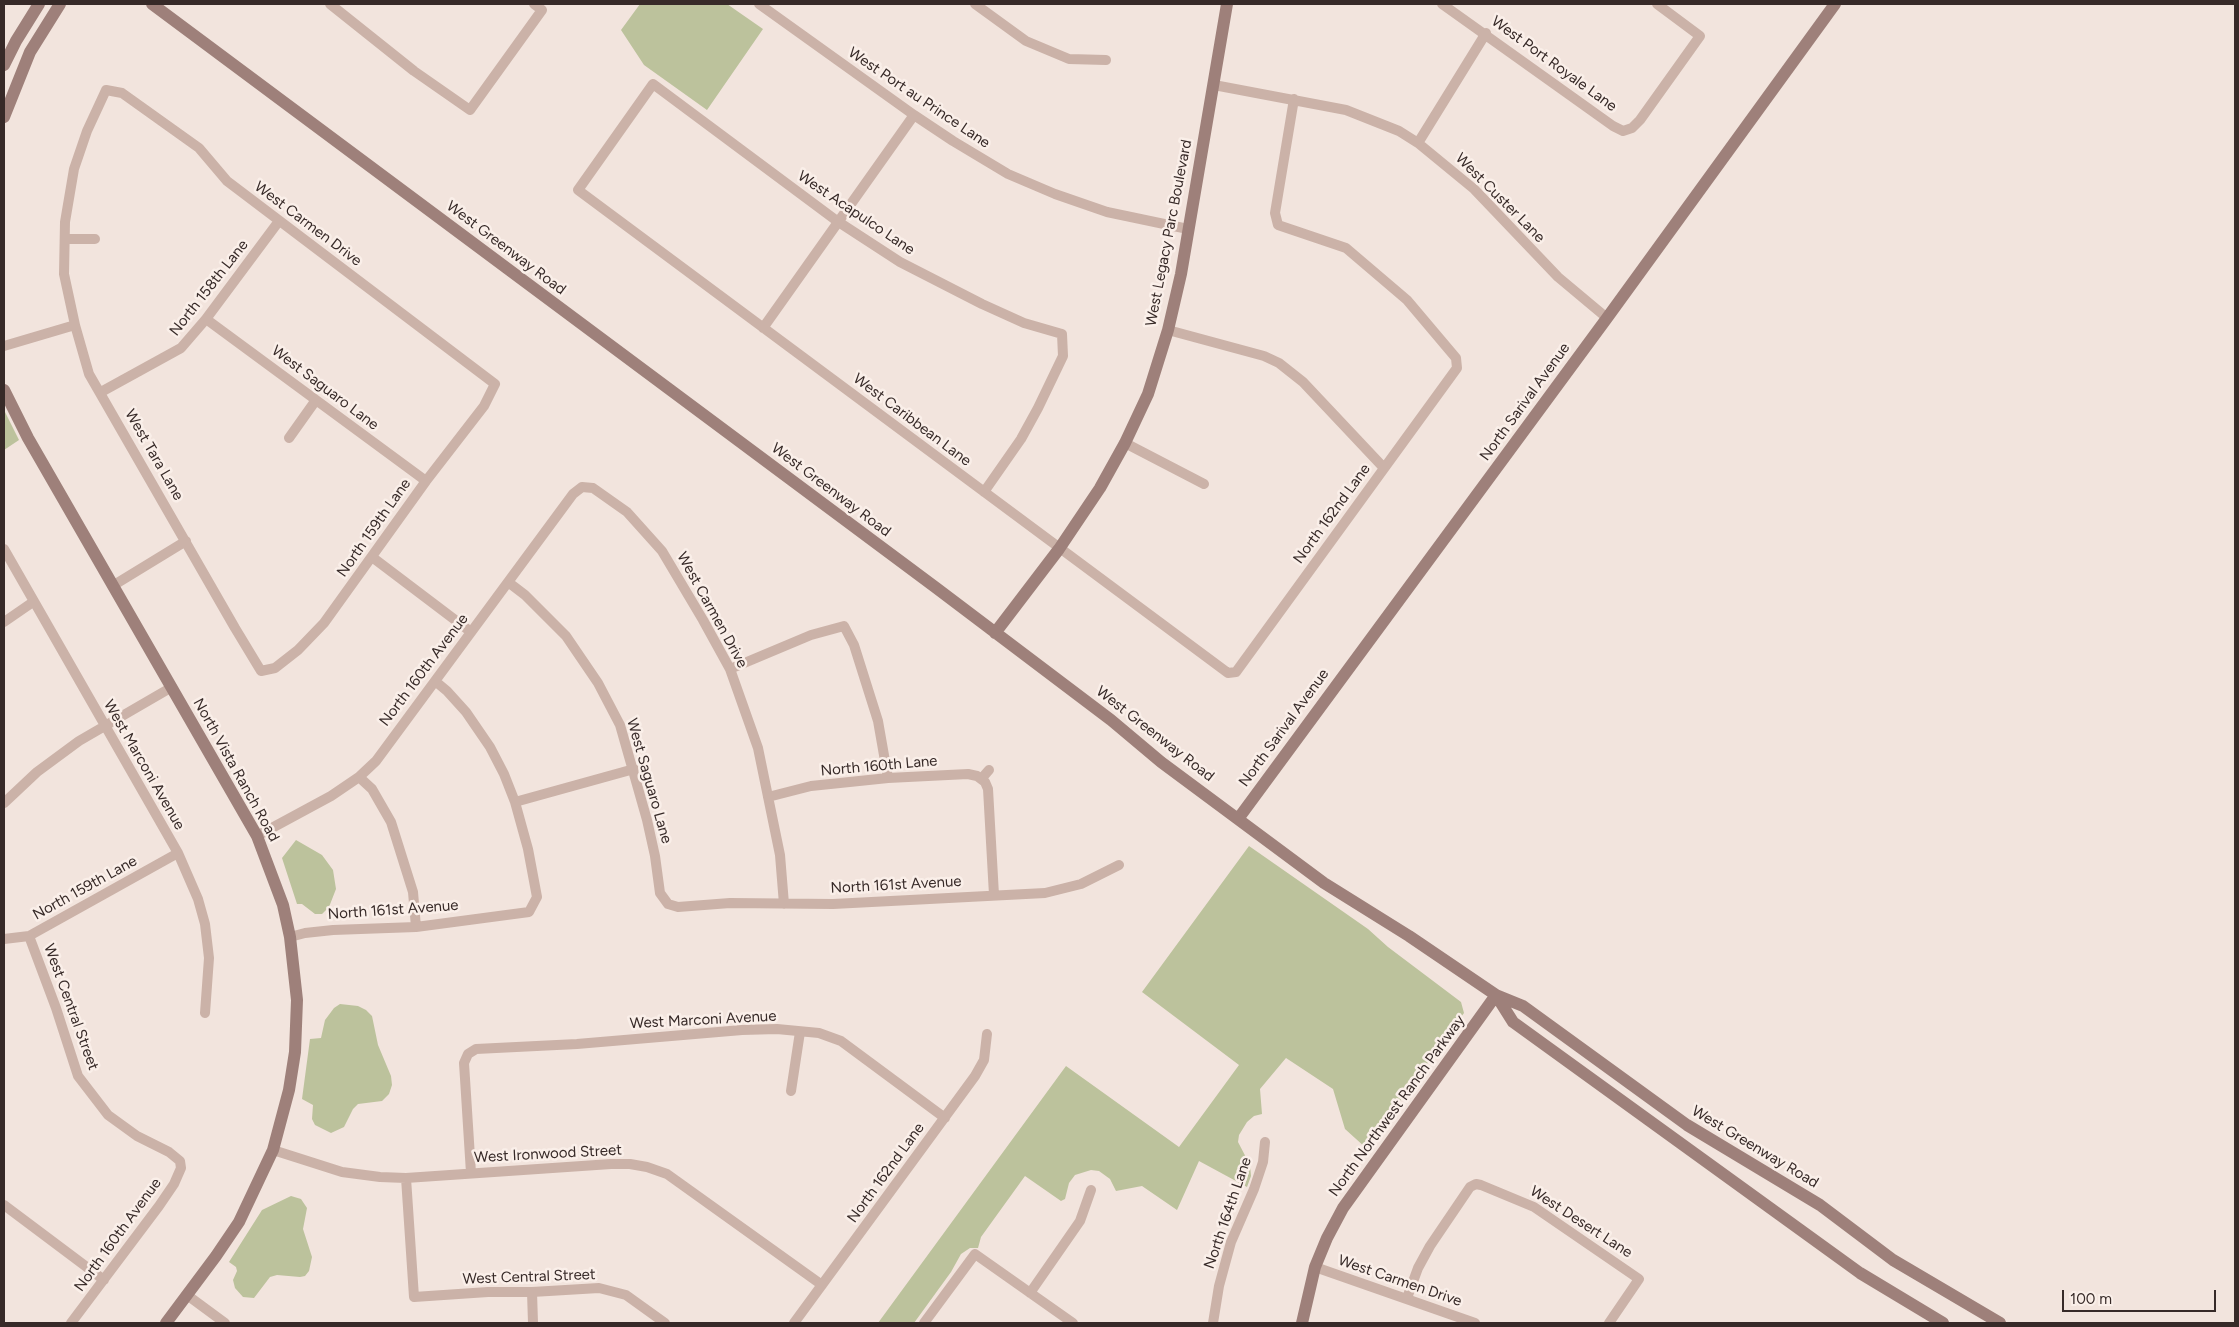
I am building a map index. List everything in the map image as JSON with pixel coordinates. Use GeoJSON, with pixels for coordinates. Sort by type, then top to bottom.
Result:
{"type":"FeatureCollection","features":[{"type":"Feature","properties":{"kind":"main road"},"geometry":{"type":"LineString","coordinates":[[4,65],[16,41],[39,4]]}},
{"type":"Feature","properties":{"kind":"main road"},"geometry":{"type":"LineString","coordinates":[[4,117],[30,52],[60,4]]}},
{"type":"Feature","properties":{"kind":"main road","name":"West Greenway Road"},"geometry":{"type":"LineString","coordinates":[[152,4],[995,633],[1238,819],[1324,882],[1410,936],[1496,995],[1523,1006],[1687,1125],[1820,1205],[1893,1260],[2000,1323]]}},
{"type":"Feature","properties":{"kind":"main road","name":"West Legacy Parc Boulevard"},"geometry":{"type":"LineString","coordinates":[[995,633],[1059,548],[1100,488],[1125,444],[1148,394],[1168,330],[1188,229],[1227,4]]}},
{"type":"Feature","properties":{"kind":"main road","name":"North Sarival Avenue"},"geometry":{"type":"LineString","coordinates":[[1238,819],[1836,4]]}},
{"type":"Feature","properties":{"kind":"main road","name":"North Vista Ranch Road"},"geometry":{"type":"LineString","coordinates":[[4,390],[28,438],[257,836],[283,905],[290,937],[297,1000],[295,1052],[287,1099],[274,1150],[239,1222],[166,1323]]}},
{"type":"Feature","properties":{"kind":"main road","name":"West Greenway Road"},"geometry":{"type":"LineString","coordinates":[[1496,995],[1513,1022],[1521,1028],[1860,1273],[1943,1323]]}},
{"type":"Feature","properties":{"kind":"main road","name":"North Northwest Ranch Parkway"},"geometry":{"type":"LineString","coordinates":[[1302,1323],[1315,1267],[1327,1238],[1355,1190],[1496,995]]}},
{"type":"Feature","properties":{"kind":"street"},"geometry":{"type":"LineString","coordinates":[[330,4],[414,71],[470,110],[538,7]]}},
{"type":"Feature","properties":{"kind":"street","name":"West Port au Prince Lane"},"geometry":{"type":"LineString","coordinates":[[758,4],[914,115],[986,161],[1054,194],[1107,212],[1188,229]]}},
{"type":"Feature","properties":{"kind":"street"},"geometry":{"type":"LineString","coordinates":[[975,4],[1026,41],[1069,59],[1106,60]]}},
{"type":"Feature","properties":{"kind":"street","name":"West Port Royale Lane"},"geometry":{"type":"LineString","coordinates":[[1442,4],[1613,126],[1623,131],[1632,128],[1640,120],[1700,36],[1657,4]]}},
{"type":"Feature","properties":{"kind":"street"},"geometry":{"type":"LineString","coordinates":[[1418,143],[1486,34]]}},
{"type":"Feature","properties":{"kind":"street","name":"West Acapulco Lane"},"geometry":{"type":"LineString","coordinates":[[578,190],[653,84],[837,221],[900,262],[1024,323],[1062,334],[1063,356],[1038,408],[1007,461],[984,492]]}},
{"type":"Feature","properties":{"kind":"street","name":"West Custer Lane"},"geometry":{"type":"LineString","coordinates":[[1214,85],[1346,110],[1399,131],[1418,143],[1474,189],[1558,277],[1607,318]]}},
{"type":"Feature","properties":{"kind":"street","name":"West Carmen Drive"},"geometry":{"type":"LineString","coordinates":[[106,90],[122,93],[199,148],[227,182],[495,384]]}},
{"type":"Feature","properties":{"kind":"street","name":"West Tara Lane"},"geometry":{"type":"LineString","coordinates":[[106,90],[87,131],[74,169],[65,222],[64,274],[75,325],[89,374],[261,672]]}},
{"type":"Feature","properties":{"kind":"street","name":"North 162nd Lane"},"geometry":{"type":"LineString","coordinates":[[1228,673],[1236,672],[1457,368],[1456,358],[1407,300],[1346,248],[1278,225],[1275,213],[1294,99]]}},
{"type":"Feature","properties":{"kind":"street"},"geometry":{"type":"LineString","coordinates":[[763,328],[837,221],[914,115]]}},
{"type":"Feature","properties":{"kind":"street","name":"West Caribbean Lane"},"geometry":{"type":"LineString","coordinates":[[578,190],[1228,673]]}},
{"type":"Feature","properties":{"kind":"street","name":"North 158th Lane"},"geometry":{"type":"LineString","coordinates":[[101,392],[181,348],[279,221]]}},
{"type":"Feature","properties":{"kind":"street"},"geometry":{"type":"LineString","coordinates":[[65,239],[95,239]]}},
{"type":"Feature","properties":{"kind":"street","name":"West Saguaro Lane"},"geometry":{"type":"LineString","coordinates":[[206,318],[426,481]]}},
{"type":"Feature","properties":{"kind":"street"},"geometry":{"type":"LineString","coordinates":[[4,346],[75,325]]}},
{"type":"Feature","properties":{"kind":"street"},"geometry":{"type":"LineString","coordinates":[[1168,330],[1264,356],[1279,363],[1303,382],[1384,468]]}},
{"type":"Feature","properties":{"kind":"street","name":"North 159th Lane"},"geometry":{"type":"LineString","coordinates":[[261,672],[275,668],[298,650],[324,623],[426,481],[484,406],[495,384]]}},
{"type":"Feature","properties":{"kind":"street"},"geometry":{"type":"LineString","coordinates":[[289,438],[316,400]]}},
{"type":"Feature","properties":{"kind":"street"},"geometry":{"type":"LineString","coordinates":[[1125,444],[1204,484]]}},
{"type":"Feature","properties":{"kind":"street","name":"West Carmen Drive"},"geometry":{"type":"LineString","coordinates":[[582,487],[594,488],[627,512],[662,551],[704,620],[730,669],[758,748],[780,855],[784,904]]}},
{"type":"Feature","properties":{"kind":"street","name":"North 160th Avenue"},"geometry":{"type":"LineString","coordinates":[[257,836],[331,796],[359,777],[376,761],[573,494],[582,487]]}},
{"type":"Feature","properties":{"kind":"street"},"geometry":{"type":"LineString","coordinates":[[114,585],[186,541]]}},
{"type":"Feature","properties":{"kind":"street","name":"West Marconi Avenue"},"geometry":{"type":"LineString","coordinates":[[4,548],[33,602],[178,852],[198,899],[207,935],[210,971],[206,1013]]}},
{"type":"Feature","properties":{"kind":"street"},"geometry":{"type":"LineString","coordinates":[[372,557],[471,632]]}},
{"type":"Feature","properties":{"kind":"street","name":"West Saguaro Lane"},"geometry":{"type":"LineString","coordinates":[[508,582],[566,636],[598,682],[620,725],[652,838],[660,893],[668,904]]}},
{"type":"Feature","properties":{"kind":"street"},"geometry":{"type":"LineString","coordinates":[[4,622],[33,602]]}},
{"type":"Feature","properties":{"kind":"street"},"geometry":{"type":"LineString","coordinates":[[730,669],[811,635],[844,626],[854,645],[878,720],[888,778]]}},
{"type":"Feature","properties":{"kind":"street"},"geometry":{"type":"LineString","coordinates":[[435,681],[466,712],[490,747],[504,774],[514,802],[634,769]]}},
{"type":"Feature","properties":{"kind":"street"},"geometry":{"type":"LineString","coordinates":[[4,803],[37,772],[79,741],[172,688]]}},
{"type":"Feature","properties":{"kind":"street","name":"North 160th Lane"},"geometry":{"type":"LineString","coordinates":[[768,797],[811,786],[888,778],[985,774],[988,789],[994,895]]}},
{"type":"Feature","properties":{"kind":"street"},"geometry":{"type":"LineString","coordinates":[[359,777],[372,789],[391,822],[414,892],[416,927]]}},
{"type":"Feature","properties":{"kind":"street","name":"North 161st Avenue"},"geometry":{"type":"LineString","coordinates":[[290,937],[305,933],[333,930],[416,927],[529,912],[537,897],[528,849],[514,802]]}},
{"type":"Feature","properties":{"kind":"street","name":"North 159th Lane"},"geometry":{"type":"LineString","coordinates":[[4,939],[29,936],[178,852]]}},
{"type":"Feature","properties":{"kind":"street","name":"North 161st Avenue"},"geometry":{"type":"LineString","coordinates":[[668,904],[678,907],[720,903],[833,904],[1060,890],[1098,877],[1120,865]]}},
{"type":"Feature","properties":{"kind":"street","name":"West Central Street"},"geometry":{"type":"LineString","coordinates":[[29,936],[56,1008],[78,1076],[108,1115],[137,1136],[169,1152],[180,1161]]}},
{"type":"Feature","properties":{"kind":"street","name":"West Marconi Avenue"},"geometry":{"type":"LineString","coordinates":[[471,1173],[464,1063],[468,1054],[476,1049],[577,1044],[686,1034],[777,1029],[818,1033],[840,1041],[945,1118]]}},
{"type":"Feature","properties":{"kind":"street"},"geometry":{"type":"LineString","coordinates":[[791,1091],[800,1032]]}},
{"type":"Feature","properties":{"kind":"street","name":"North 162nd Lane"},"geometry":{"type":"LineString","coordinates":[[794,1323],[945,1118],[984,1060],[987,1034]]}},
{"type":"Feature","properties":{"kind":"street","name":"North 164th Lane"},"geometry":{"type":"LineString","coordinates":[[1213,1323],[1219,1286],[1231,1242],[1257,1180],[1263,1162],[1265,1142]]}},
{"type":"Feature","properties":{"kind":"street","name":"West Ironwood Street"},"geometry":{"type":"LineString","coordinates":[[274,1150],[360,1176],[406,1178],[610,1164],[630,1164],[647,1167],[667,1174],[822,1286]]}},
{"type":"Feature","properties":{"kind":"street","name":"North 160th Avenue"},"geometry":{"type":"LineString","coordinates":[[72,1323],[170,1189],[179,1175],[180,1161]]}},
{"type":"Feature","properties":{"kind":"street","name":"West Central Street"},"geometry":{"type":"LineString","coordinates":[[406,1178],[414,1297],[599,1288],[626,1295],[665,1323]]}},
{"type":"Feature","properties":{"kind":"street","name":"West Desert Lane"},"geometry":{"type":"LineString","coordinates":[[1407,1298],[1418,1268],[1430,1246],[1470,1188],[1476,1184],[1508,1195],[1534,1207],[1639,1279],[1610,1323]]}},
{"type":"Feature","properties":{"kind":"street"},"geometry":{"type":"LineString","coordinates":[[1030,1294],[1080,1221],[1091,1190]]}},
{"type":"Feature","properties":{"kind":"street"},"geometry":{"type":"LineString","coordinates":[[4,1205],[104,1280]]}},
{"type":"Feature","properties":{"kind":"street"},"geometry":{"type":"LineString","coordinates":[[924,1323],[975,1254],[1073,1323]]}},
{"type":"Feature","properties":{"kind":"street","name":"West Carmen Drive"},"geometry":{"type":"LineString","coordinates":[[1315,1267],[1475,1323]]}},
{"type":"Feature","properties":{"kind":"street"},"geometry":{"type":"LineString","coordinates":[[532,1292],[534,1323]]}},
{"type":"Feature","properties":{"kind":"street"},"geometry":{"type":"LineString","coordinates":[[187,1295],[225,1323]]}},
{"type":"Feature","properties":{"kind":"green space"},"geometry":{"type":"Polygon","coordinates":[[[640,4],[727,4],[763,29],[707,110],[644,65],[621,30],[640,4]]]}},
{"type":"Feature","properties":{"kind":"green space"},"geometry":{"type":"Polygon","coordinates":[[[4,410],[19,440],[4,450],[4,410]]]}},
{"type":"Feature","properties":{"kind":"green space"},"geometry":{"type":"Polygon","coordinates":[[[296,840],[322,855],[333,870],[336,889],[329,907],[322,914],[315,914],[302,904],[297,904],[282,858],[296,840]]]}},
{"type":"Feature","properties":{"kind":"green space"},"geometry":{"type":"Polygon","coordinates":[[[1249,846],[1368,929],[1388,947],[1461,1002],[1464,1013],[1366,1148],[1345,1129],[1333,1089],[1286,1058],[1260,1089],[1262,1114],[1254,1116],[1247,1122],[1239,1135],[1238,1142],[1250,1165],[1251,1176],[1247,1187],[1199,1161],[1177,1210],[1142,1186],[1116,1191],[1110,1179],[1099,1171],[1091,1170],[1075,1175],[1069,1183],[1065,1199],[1061,1201],[1025,1176],[981,1237],[978,1248],[970,1248],[961,1254],[951,1272],[914,1323],[878,1323],[1066,1066],[1179,1147],[1239,1065],[1142,992],[1249,846]]]}},
{"type":"Feature","properties":{"kind":"green space"},"geometry":{"type":"Polygon","coordinates":[[[340,1004],[358,1006],[372,1016],[378,1045],[391,1076],[392,1085],[389,1094],[382,1101],[358,1104],[353,1109],[344,1127],[331,1133],[315,1125],[312,1119],[313,1105],[302,1099],[310,1039],[321,1038],[325,1020],[334,1008],[340,1004]]]}},
{"type":"Feature","properties":{"kind":"green space"},"geometry":{"type":"Polygon","coordinates":[[[291,1196],[301,1199],[307,1208],[303,1229],[312,1257],[309,1271],[305,1276],[300,1277],[277,1275],[270,1277],[254,1298],[243,1297],[235,1288],[233,1280],[237,1271],[236,1267],[229,1262],[262,1210],[291,1196]]]}}]}
